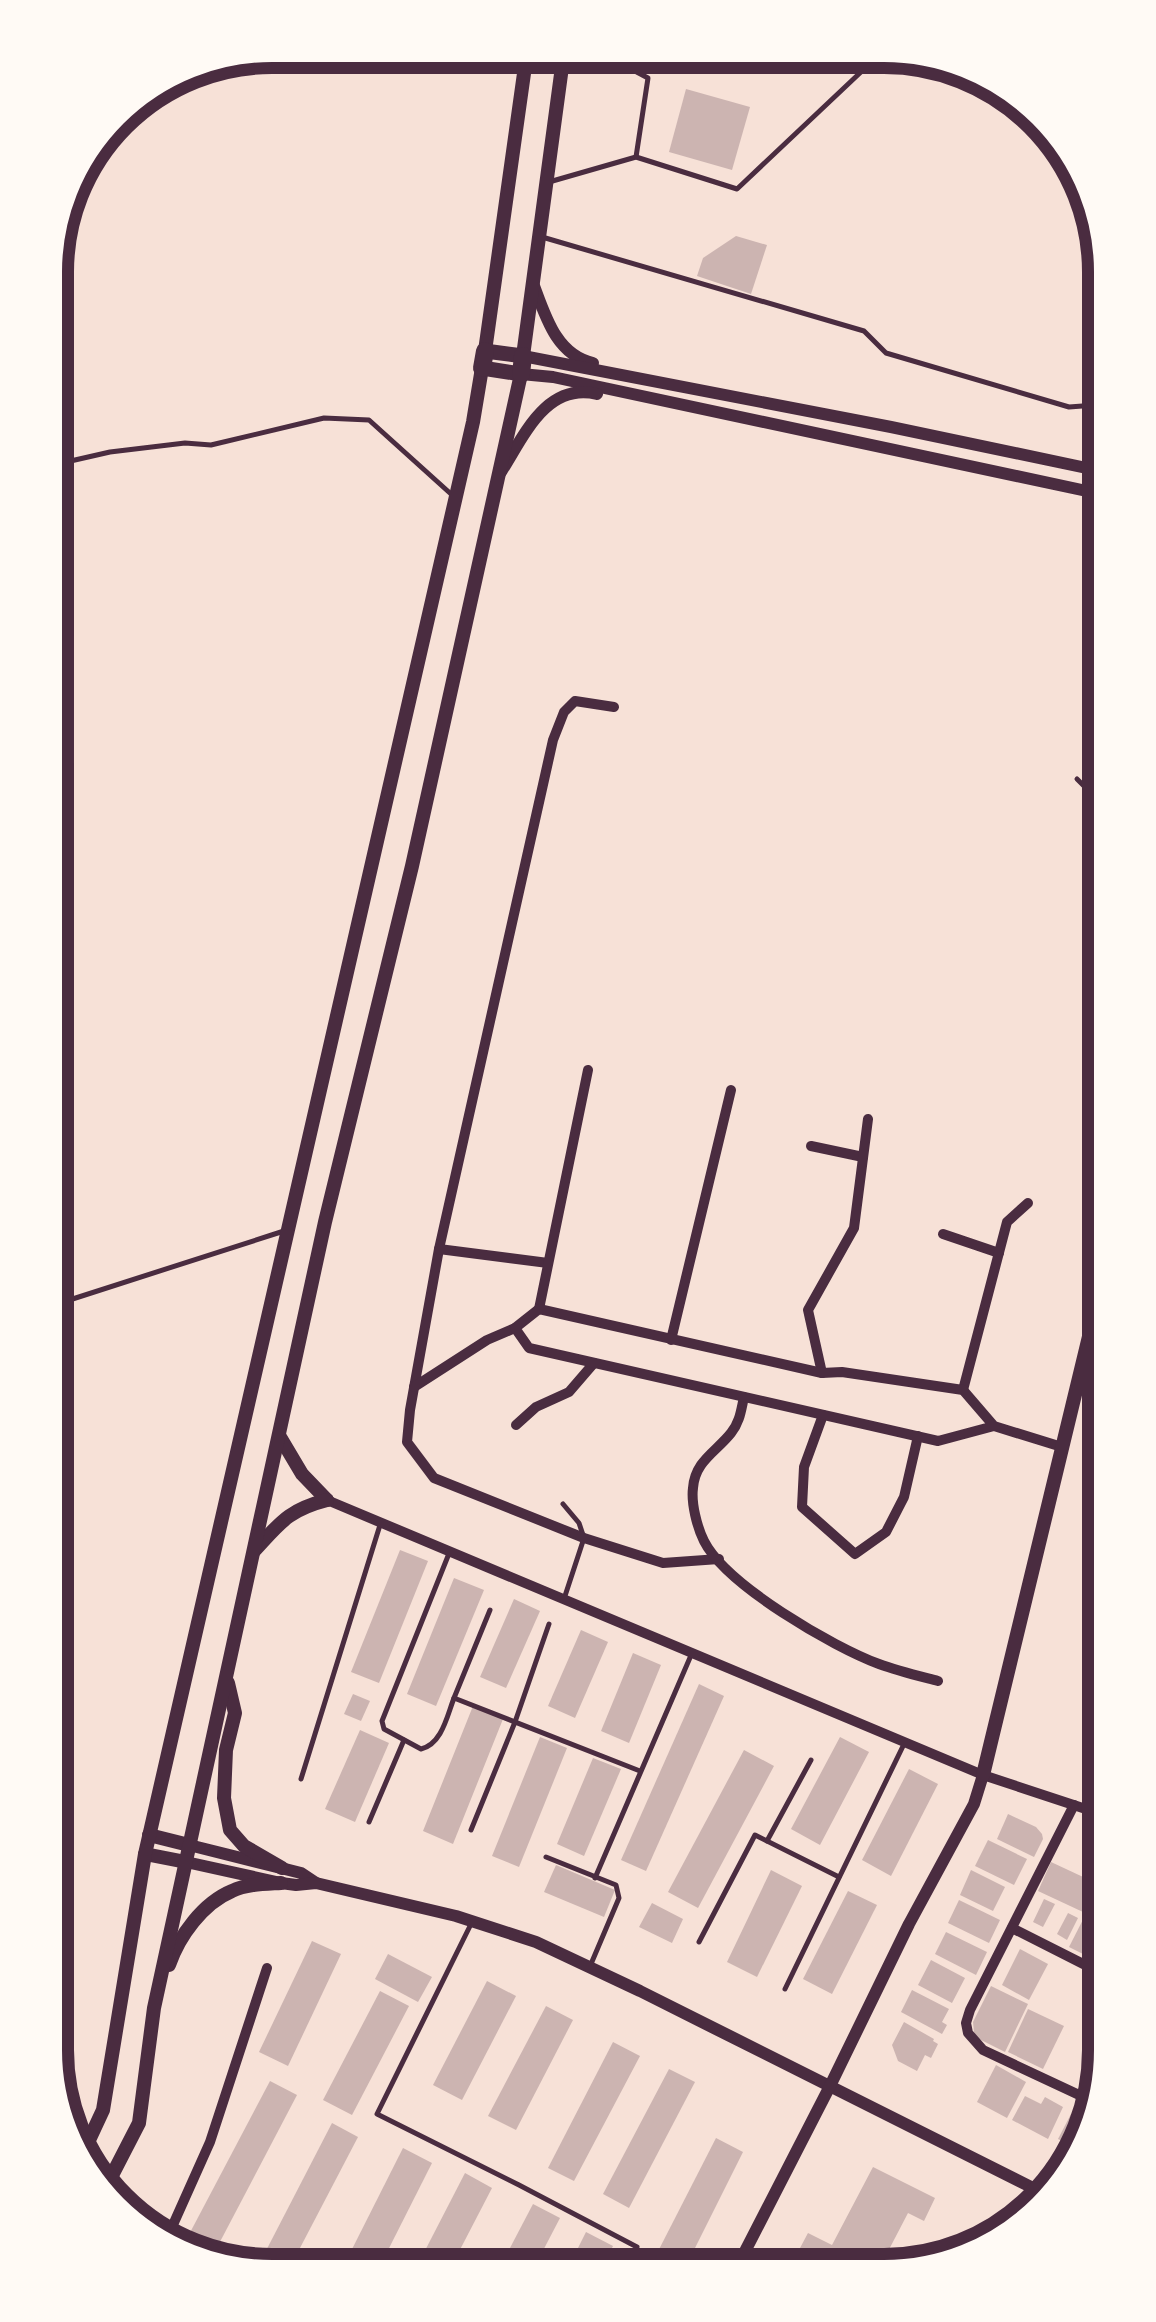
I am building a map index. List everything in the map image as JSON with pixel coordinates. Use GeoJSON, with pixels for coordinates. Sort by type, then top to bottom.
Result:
{"type":"FeatureCollection","features":[{"type":"Feature","properties":{"kind":"main road"},"geometry":{"type":"LineString","coordinates":[[89,2140],[104,2110],[149,1835],[474,422],[525,68]]}},
{"type":"Feature","properties":{"kind":"main road"},"geometry":{"type":"LineString","coordinates":[[112,2177],[139,2123],[154,2008],[189,1845],[326,1222],[412,866],[500,474],[522,365],[562,68]]}},
{"type":"Feature","properties":{"kind":"main road"},"geometry":{"type":"LineString","coordinates":[[484,360],[522,365]]}},
{"type":"Feature","properties":{"kind":"main road"},"geometry":{"type":"LineString","coordinates":[[982,1776],[1088,1340]]}},
{"type":"Feature","properties":{"kind":"main road"},"geometry":{"type":"LineString","coordinates":[[280,1437],[302,1474],[328,1500]]}},
{"type":"Feature","properties":{"kind":"main road"},"geometry":{"type":"LineString","coordinates":[[254,1552],[284,1519],[303,1506],[328,1500]]}},
{"type":"Feature","properties":{"kind":"main road"},"geometry":{"type":"LineString","coordinates":[[226,1676],[235,1713],[226,1750],[224,1798],[230,1830],[281,1876]]}},
{"type":"Feature","properties":{"kind":"main road"},"geometry":{"type":"LineString","coordinates":[[149,1835],[189,1845]]}},
{"type":"Feature","properties":{"kind":"main road"},"geometry":{"type":"LineString","coordinates":[[145,1854],[186,1862]]}},
{"type":"Feature","properties":{"kind":"main road"},"geometry":{"type":"LineString","coordinates":[[154,2008],[172,1956],[190,1926],[207,1908],[231,1891],[281,1876]]}},
{"type":"Feature","properties":{"kind":"street"},"geometry":{"type":"LineString","coordinates":[[533,282],[547,320],[570,353],[586,362],[632,372],[642,379]]}},
{"type":"Feature","properties":{"kind":"street"},"geometry":{"type":"LineString","coordinates":[[522,365],[642,379],[1088,468]]}},
{"type":"Feature","properties":{"kind":"street"},"geometry":{"type":"LineString","coordinates":[[522,365],[553,377],[1088,491]]}},
{"type":"Feature","properties":{"kind":"street"},"geometry":{"type":"LineString","coordinates":[[500,474],[538,414],[562,395],[588,392],[620,400],[635,394]]}},
{"type":"Feature","properties":{"kind":"street"},"geometry":{"type":"LineString","coordinates":[[614,707],[575,702],[564,712],[552,740],[439,1249],[407,1442],[434,1478],[584,1538],[663,1564],[719,1559]]}},
{"type":"Feature","properties":{"kind":"street"},"geometry":{"type":"LineString","coordinates":[[414,1387],[539,1310],[588,1070]]}},
{"type":"Feature","properties":{"kind":"street"},"geometry":{"type":"LineString","coordinates":[[672,1340],[731,1090]]}},
{"type":"Feature","properties":{"kind":"street"},"geometry":{"type":"LineString","coordinates":[[822,1372],[808,1310],[854,1228],[868,1119]]}},
{"type":"Feature","properties":{"kind":"street"},"geometry":{"type":"LineString","coordinates":[[810,1146],[863,1157]]}},
{"type":"Feature","properties":{"kind":"street"},"geometry":{"type":"LineString","coordinates":[[963,1390],[1007,1222],[1028,1204]]}},
{"type":"Feature","properties":{"kind":"street"},"geometry":{"type":"LineString","coordinates":[[944,1234],[999,1253]]}},
{"type":"Feature","properties":{"kind":"street"},"geometry":{"type":"LineString","coordinates":[[439,1249],[548,1263]]}},
{"type":"Feature","properties":{"kind":"street"},"geometry":{"type":"LineString","coordinates":[[539,1310],[822,1372],[963,1390],[994,1426]]}},
{"type":"Feature","properties":{"kind":"street"},"geometry":{"type":"LineString","coordinates":[[515,1328],[529,1348],[918,1436],[938,1440],[994,1426],[1062,1447]]}},
{"type":"Feature","properties":{"kind":"street"},"geometry":{"type":"LineString","coordinates":[[516,1425],[536,1407],[569,1392],[594,1363]]}},
{"type":"Feature","properties":{"kind":"street"},"geometry":{"type":"LineString","coordinates":[[744,1396],[740,1418],[732,1432],[699,1464],[693,1488],[694,1508],[704,1542],[734,1577],[807,1630],[878,1664],[938,1682]]}},
{"type":"Feature","properties":{"kind":"street"},"geometry":{"type":"LineString","coordinates":[[823,1414],[804,1467],[802,1507],[855,1554],[886,1532],[904,1497],[918,1436]]}},
{"type":"Feature","properties":{"kind":"street"},"geometry":{"type":"LineString","coordinates":[[328,1500],[982,1776],[1088,1810]]}},
{"type":"Feature","properties":{"kind":"street"},"geometry":{"type":"LineString","coordinates":[[744,2254],[974,1804],[982,1776]]}},
{"type":"Feature","properties":{"kind":"street"},"geometry":{"type":"LineString","coordinates":[[1074,1806],[966,2023],[968,2033],[983,2050],[1083,2097]]}},
{"type":"Feature","properties":{"kind":"street"},"geometry":{"type":"LineString","coordinates":[[189,1845],[281,1876]]}},
{"type":"Feature","properties":{"kind":"street"},"geometry":{"type":"LineString","coordinates":[[186,1862],[281,1876],[302,1873],[316,1883],[472,1921],[536,1942],[1034,2189]]}},
{"type":"Feature","properties":{"kind":"street"},"geometry":{"type":"LineString","coordinates":[[1012,1928],[1088,1966]]}},
{"type":"Feature","properties":{"kind":"street"},"geometry":{"type":"LineString","coordinates":[[171,2228],[210,2142],[267,1968]]}},
{"type":"Feature","properties":{"kind":"lane"},"geometry":{"type":"LineString","coordinates":[[629,68],[648,78],[636,157]]}},
{"type":"Feature","properties":{"kind":"lane"},"geometry":{"type":"LineString","coordinates":[[546,183],[636,157],[737,189],[865,68]]}},
{"type":"Feature","properties":{"kind":"lane"},"geometry":{"type":"LineString","coordinates":[[539,236],[864,330],[886,353],[1068,407],[1088,406]]}},
{"type":"Feature","properties":{"kind":"lane"},"geometry":{"type":"LineString","coordinates":[[68,462],[185,443],[211,445],[324,418],[369,420],[456,498]]}},
{"type":"Feature","properties":{"kind":"lane"},"geometry":{"type":"LineString","coordinates":[[1077,779],[1088,791]]}},
{"type":"Feature","properties":{"kind":"lane"},"geometry":{"type":"LineString","coordinates":[[68,1300],[286,1230]]}},
{"type":"Feature","properties":{"kind":"lane"},"geometry":{"type":"LineString","coordinates":[[563,1504],[580,1524],[584,1538],[564,1599]]}},
{"type":"Feature","properties":{"kind":"lane"},"geometry":{"type":"LineString","coordinates":[[301,1778],[381,1522]]}},
{"type":"Feature","properties":{"kind":"lane"},"geometry":{"type":"LineString","coordinates":[[450,1551],[382,1721],[384,1729],[421,1749],[430,1747],[441,1733],[490,1610]]}},
{"type":"Feature","properties":{"kind":"lane"},"geometry":{"type":"LineString","coordinates":[[472,1830],[549,1624]]}},
{"type":"Feature","properties":{"kind":"lane"},"geometry":{"type":"LineString","coordinates":[[595,1878],[692,1653]]}},
{"type":"Feature","properties":{"kind":"lane"},"geometry":{"type":"LineString","coordinates":[[454,1698],[640,1771]]}},
{"type":"Feature","properties":{"kind":"lane"},"geometry":{"type":"LineString","coordinates":[[369,1822],[404,1740]]}},
{"type":"Feature","properties":{"kind":"lane"},"geometry":{"type":"LineString","coordinates":[[784,1989],[904,1742]]}},
{"type":"Feature","properties":{"kind":"lane"},"geometry":{"type":"LineString","coordinates":[[767,1841],[811,1760]]}},
{"type":"Feature","properties":{"kind":"lane"},"geometry":{"type":"LineString","coordinates":[[699,1942],[755,1835],[839,1877]]}},
{"type":"Feature","properties":{"kind":"lane"},"geometry":{"type":"LineString","coordinates":[[546,1857],[616,1885],[620,1898],[590,1967]]}},
{"type":"Feature","properties":{"kind":"lane"},"geometry":{"type":"LineString","coordinates":[[472,1921],[376,2114],[637,2248],[634,2254]]}},
{"type":"Feature","properties":{"kind":"building"},"geometry":{"type":"Polygon","coordinates":[[[686,89],[750,107],[732,170],[669,152],[686,89]]]}},
{"type":"Feature","properties":{"kind":"building"},"geometry":{"type":"Polygon","coordinates":[[[736,236],[767,245],[751,294],[697,276],[703,258],[736,236]]]}},
{"type":"Feature","properties":{"kind":"building"},"geometry":{"type":"Polygon","coordinates":[[[400,1550],[428,1561],[379,1683],[351,1672],[400,1550]]]}},
{"type":"Feature","properties":{"kind":"building"},"geometry":{"type":"Polygon","coordinates":[[[454,1578],[484,1590],[436,1706],[407,1694],[454,1578]]]}},
{"type":"Feature","properties":{"kind":"building"},"geometry":{"type":"Polygon","coordinates":[[[514,1599],[540,1611],[506,1688],[480,1677],[514,1599]]]}},
{"type":"Feature","properties":{"kind":"building"},"geometry":{"type":"Polygon","coordinates":[[[581,1630],[608,1642],[575,1718],[548,1706],[581,1630]]]}},
{"type":"Feature","properties":{"kind":"building"},"geometry":{"type":"Polygon","coordinates":[[[633,1653],[661,1665],[629,1743],[601,1731],[633,1653]]]}},
{"type":"Feature","properties":{"kind":"building"},"geometry":{"type":"Polygon","coordinates":[[[699,1684],[724,1696],[646,1871],[621,1860],[699,1684]]]}},
{"type":"Feature","properties":{"kind":"building"},"geometry":{"type":"Polygon","coordinates":[[[353,1694],[370,1701],[361,1721],[344,1714],[353,1694]]]}},
{"type":"Feature","properties":{"kind":"building"},"geometry":{"type":"Polygon","coordinates":[[[473,1706],[503,1719],[453,1844],[423,1831],[473,1706]]]}},
{"type":"Feature","properties":{"kind":"building"},"geometry":{"type":"Polygon","coordinates":[[[360,1730],[389,1743],[355,1822],[325,1809],[360,1730]]]}},
{"type":"Feature","properties":{"kind":"building"},"geometry":{"type":"Polygon","coordinates":[[[540,1737],[567,1748],[519,1867],[492,1856],[540,1737]]]}},
{"type":"Feature","properties":{"kind":"building"},"geometry":{"type":"Polygon","coordinates":[[[840,1737],[869,1752],[820,1845],[791,1829],[840,1737]]]}},
{"type":"Feature","properties":{"kind":"building"},"geometry":{"type":"Polygon","coordinates":[[[744,1750],[774,1766],[698,1908],[668,1892],[744,1750]]]}},
{"type":"Feature","properties":{"kind":"building"},"geometry":{"type":"Polygon","coordinates":[[[593,1758],[621,1769],[584,1856],[557,1844],[593,1758]]]}},
{"type":"Feature","properties":{"kind":"building"},"geometry":{"type":"Polygon","coordinates":[[[909,1769],[938,1784],[891,1876],[862,1860],[909,1769]]]}},
{"type":"Feature","properties":{"kind":"building"},"geometry":{"type":"Polygon","coordinates":[[[1008,1814],[1042,1834],[1034,1857],[997,1839],[1008,1814]]]}},
{"type":"Feature","properties":{"kind":"building"},"geometry":{"type":"Polygon","coordinates":[[[988,1840],[1027,1859],[1014,1885],[975,1866],[988,1840]]]}},
{"type":"Feature","properties":{"kind":"building"},"geometry":{"type":"Polygon","coordinates":[[[1051,1862],[1088,1879],[1088,1901],[1083,1912],[1038,1891],[1051,1862]]]}},
{"type":"Feature","properties":{"kind":"building"},"geometry":{"type":"Polygon","coordinates":[[[556,1865],[615,1890],[604,1917],[544,1892],[556,1865]]]}},
{"type":"Feature","properties":{"kind":"building"},"geometry":{"type":"Polygon","coordinates":[[[771,1870],[802,1886],[757,1977],[727,1962],[771,1870]]]}},
{"type":"Feature","properties":{"kind":"building"},"geometry":{"type":"Polygon","coordinates":[[[971,1870],[1005,1887],[993,1911],[960,1895],[971,1870]]]}},
{"type":"Feature","properties":{"kind":"building"},"geometry":{"type":"Polygon","coordinates":[[[848,1891],[877,1905],[832,1994],[803,1979],[848,1891]]]}},
{"type":"Feature","properties":{"kind":"building"},"geometry":{"type":"Polygon","coordinates":[[[1044,1899],[1055,1904],[1043,1927],[1033,1922],[1044,1899]]]}},
{"type":"Feature","properties":{"kind":"building"},"geometry":{"type":"Polygon","coordinates":[[[959,1900],[1000,1920],[989,1943],[948,1923],[959,1900]]]}},
{"type":"Feature","properties":{"kind":"building"},"geometry":{"type":"Polygon","coordinates":[[[652,1903],[683,1919],[672,1943],[639,1927],[652,1903]]]}},
{"type":"Feature","properties":{"kind":"building"},"geometry":{"type":"Polygon","coordinates":[[[1088,1910],[1088,1956],[1069,1947],[1088,1910]]]}},
{"type":"Feature","properties":{"kind":"building"},"geometry":{"type":"Polygon","coordinates":[[[1068,1913],[1078,1918],[1067,1940],[1057,1934],[1068,1913]]]}},
{"type":"Feature","properties":{"kind":"building"},"geometry":{"type":"Polygon","coordinates":[[[946,1932],[987,1952],[976,1975],[935,1954],[946,1932]]]}},
{"type":"Feature","properties":{"kind":"building"},"geometry":{"type":"Polygon","coordinates":[[[312,1941],[341,1954],[288,2066],[259,2052],[312,1941]]]}},
{"type":"Feature","properties":{"kind":"building"},"geometry":{"type":"Polygon","coordinates":[[[1020,1949],[1048,1964],[1029,2000],[1002,1985],[1020,1949]]]}},
{"type":"Feature","properties":{"kind":"building"},"geometry":{"type":"Polygon","coordinates":[[[388,1954],[432,1977],[418,2002],[375,1979],[388,1954]]]}},
{"type":"Feature","properties":{"kind":"building"},"geometry":{"type":"Polygon","coordinates":[[[931,1960],[965,1978],[952,2003],[918,1985],[931,1960]]]}},
{"type":"Feature","properties":{"kind":"building"},"geometry":{"type":"Polygon","coordinates":[[[487,1981],[516,1996],[462,2100],[433,2085],[487,1981]]]}},
{"type":"Feature","properties":{"kind":"building"},"geometry":{"type":"Polygon","coordinates":[[[991,1986],[1028,2004],[1005,2052],[977,2038],[974,2032],[973,2022],[991,1986]]]}},
{"type":"Feature","properties":{"kind":"building"},"geometry":{"type":"Polygon","coordinates":[[[912,1990],[949,2009],[942,2022],[947,2025],[942,2034],[901,2012],[912,1990]]]}},
{"type":"Feature","properties":{"kind":"building"},"geometry":{"type":"Polygon","coordinates":[[[380,1991],[409,2006],[352,2115],[323,2100],[380,1991]]]}},
{"type":"Feature","properties":{"kind":"building"},"geometry":{"type":"Polygon","coordinates":[[[546,2006],[573,2020],[516,2130],[488,2116],[546,2006]]]}},
{"type":"Feature","properties":{"kind":"building"},"geometry":{"type":"Polygon","coordinates":[[[1028,2009],[1064,2026],[1043,2069],[1008,2052],[1028,2009]]]}},
{"type":"Feature","properties":{"kind":"building"},"geometry":{"type":"Polygon","coordinates":[[[904,2022],[938,2044],[931,2058],[925,2055],[917,2071],[898,2061],[892,2045],[904,2022]]]}},
{"type":"Feature","properties":{"kind":"building"},"geometry":{"type":"Polygon","coordinates":[[[613,2042],[640,2056],[574,2181],[548,2168],[613,2042]]]}},
{"type":"Feature","properties":{"kind":"building"},"geometry":{"type":"Polygon","coordinates":[[[996,2065],[1026,2082],[1007,2118],[977,2102],[996,2065]]]}},
{"type":"Feature","properties":{"kind":"building"},"geometry":{"type":"Polygon","coordinates":[[[669,2069],[695,2082],[629,2208],[603,2194],[669,2069]]]}},
{"type":"Feature","properties":{"kind":"building"},"geometry":{"type":"Polygon","coordinates":[[[270,2081],[297,2095],[217,2247],[188,2236],[270,2081]]]}},
{"type":"Feature","properties":{"kind":"building"},"geometry":{"type":"Polygon","coordinates":[[[1025,2096],[1041,2104],[1045,2097],[1063,2107],[1048,2139],[1012,2120],[1025,2096]]]}},
{"type":"Feature","properties":{"kind":"building"},"geometry":{"type":"Polygon","coordinates":[[[1071,2114],[1077,2117],[1066,2143],[1058,2139],[1071,2114]]]}},
{"type":"Feature","properties":{"kind":"building"},"geometry":{"type":"Polygon","coordinates":[[[332,2123],[358,2137],[297,2254],[264,2254],[332,2123]]]}},
{"type":"Feature","properties":{"kind":"building"},"geometry":{"type":"Polygon","coordinates":[[[716,2138],[743,2152],[692,2254],[657,2254],[716,2138]]]}},
{"type":"Feature","properties":{"kind":"building"},"geometry":{"type":"Polygon","coordinates":[[[403,2148],[432,2163],[386,2254],[350,2254],[403,2148]]]}},
{"type":"Feature","properties":{"kind":"building"},"geometry":{"type":"Polygon","coordinates":[[[873,2167],[935,2198],[924,2221],[908,2213],[887,2254],[797,2254],[808,2233],[832,2245],[873,2167]]]}},
{"type":"Feature","properties":{"kind":"building"},"geometry":{"type":"Polygon","coordinates":[[[465,2173],[492,2188],[458,2254],[423,2254],[465,2173]]]}},
{"type":"Feature","properties":{"kind":"building"},"geometry":{"type":"Polygon","coordinates":[[[533,2204],[560,2218],[541,2254],[507,2254],[533,2204]]]}},
{"type":"Feature","properties":{"kind":"building"},"geometry":{"type":"Polygon","coordinates":[[[586,2232],[613,2246],[609,2254],[575,2254],[586,2232]]]}}]}
